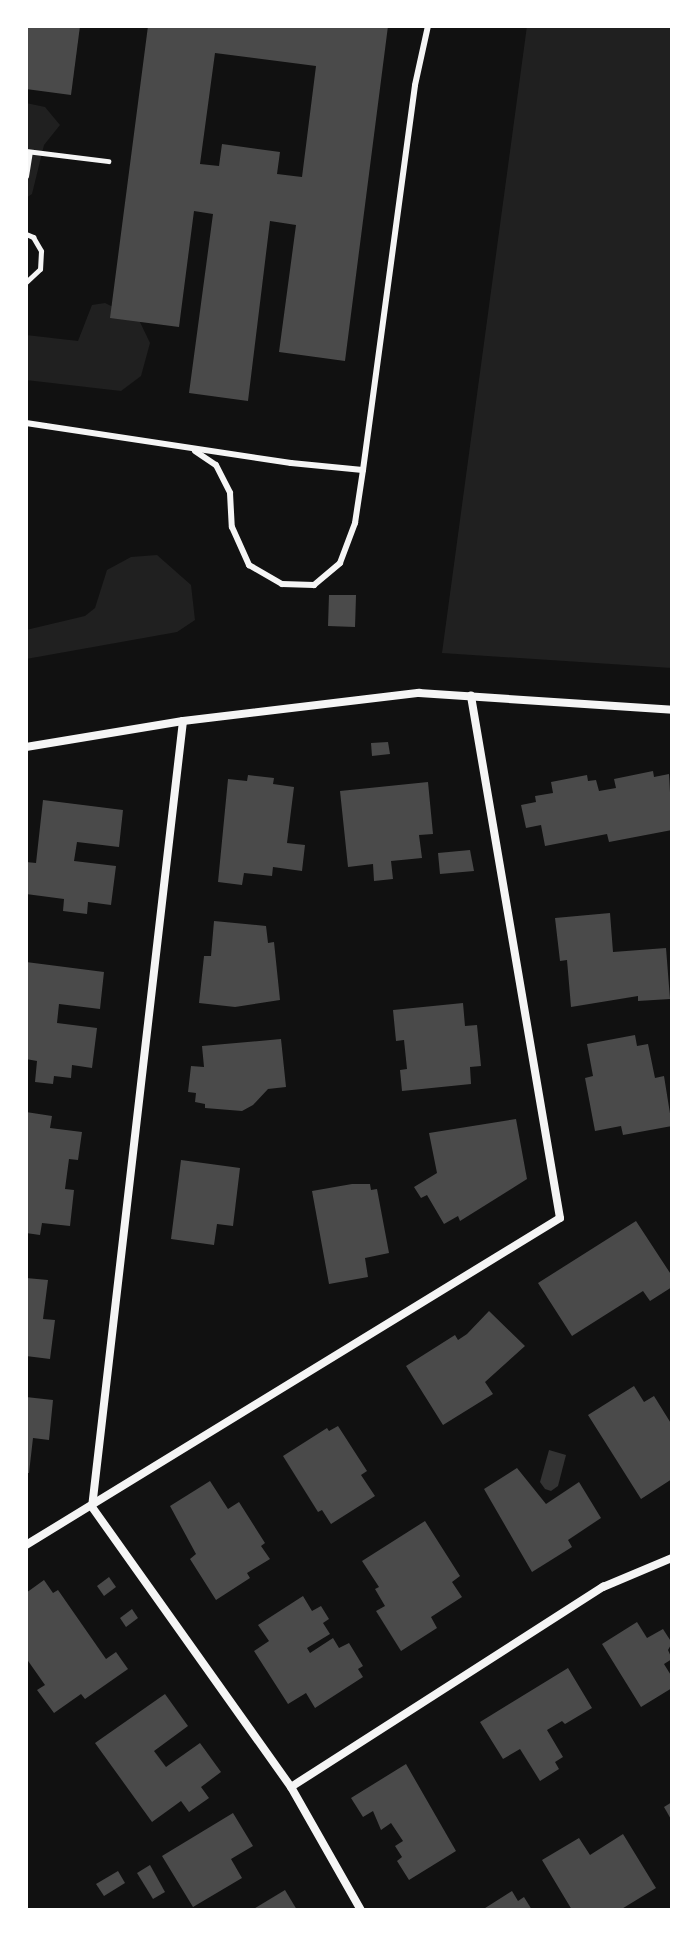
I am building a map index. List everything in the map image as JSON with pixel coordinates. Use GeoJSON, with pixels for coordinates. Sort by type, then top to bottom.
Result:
{"type":"FeatureCollection","features":[{"type":"Feature","properties":{"kind":"street"},"geometry":{"type":"LineString","coordinates":[[26,747],[183,721],[419,693],[672,710]]}},
{"type":"Feature","properties":{"kind":"street"},"geometry":{"type":"LineString","coordinates":[[26,1545],[560,1218],[471,696]]}},
{"type":"Feature","properties":{"kind":"street"},"geometry":{"type":"LineString","coordinates":[[183,721],[92,1507],[291,1787],[361,1910]]}},
{"type":"Feature","properties":{"kind":"street"},"geometry":{"type":"LineString","coordinates":[[291,1787],[603,1587],[672,1558]]}},
{"type":"Feature","properties":{"kind":"lane"},"geometry":{"type":"LineString","coordinates":[[192,449],[216,465],[230,493],[232,527],[249,565],[282,584],[314,585],[340,563],[355,523],[415,85],[428,26]]}},
{"type":"Feature","properties":{"kind":"lane"},"geometry":{"type":"LineString","coordinates":[[26,423],[192,449],[363,470]]}},
{"type":"Feature","properties":{"kind":"path"},"geometry":{"type":"LineString","coordinates":[[26,176],[28,151],[108,161]]}},
{"type":"Feature","properties":{"kind":"path"},"geometry":{"type":"LineString","coordinates":[[26,234],[33,237],[41,251],[40,269],[26,282]]}},
{"type":"Feature","properties":{"kind":"shaded area"},"geometry":{"type":"Polygon","coordinates":[[[527,26],[672,26],[672,668],[442,653],[527,26]]]}},
{"type":"Feature","properties":{"kind":"shaded area"},"geometry":{"type":"Polygon","coordinates":[[[26,103],[45,107],[60,125],[44,145],[32,194],[26,198],[26,103]]]}},
{"type":"Feature","properties":{"kind":"shaded area"},"geometry":{"type":"Polygon","coordinates":[[[105,303],[139,320],[150,343],[141,376],[121,391],[26,380],[26,335],[78,341],[92,305],[105,303]]]}},
{"type":"Feature","properties":{"kind":"shaded area"},"geometry":{"type":"Polygon","coordinates":[[[157,555],[191,585],[195,620],[177,632],[26,659],[26,630],[85,616],[95,608],[107,570],[131,557],[157,555]]]}},
{"type":"Feature","properties":{"kind":"shaded area"},"geometry":{"type":"Polygon","coordinates":[[[549,1450],[566,1455],[558,1486],[551,1491],[540,1482],[549,1450]]]}},
{"type":"Feature","properties":{"kind":"building"},"geometry":{"type":"Polygon","coordinates":[[[26,26],[80,26],[71,95],[26,89],[26,26]]]}},
{"type":"Feature","properties":{"kind":"building"},"geometry":{"type":"Polygon","coordinates":[[[148,26],[388,26],[345,361],[279,352],[296,225],[270,221],[248,401],[189,393],[213,214],[194,211],[179,327],[110,318],[148,26]],[[215,53],[200,164],[219,166],[222,144],[280,152],[277,174],[302,177],[316,66],[215,53]]]}},
{"type":"Feature","properties":{"kind":"building"},"geometry":{"type":"Polygon","coordinates":[[[329,595],[356,595],[355,627],[328,626],[329,595]]]}},
{"type":"Feature","properties":{"kind":"building"},"geometry":{"type":"Polygon","coordinates":[[[388,742],[390,754],[372,756],[371,743],[388,742]]]}},
{"type":"Feature","properties":{"kind":"building"},"geometry":{"type":"Polygon","coordinates":[[[653,771],[654,777],[669,774],[672,830],[609,842],[607,834],[545,846],[541,825],[526,828],[521,805],[536,802],[535,796],[553,793],[551,782],[587,775],[588,781],[596,780],[599,791],[616,788],[614,779],[653,771]]]}},
{"type":"Feature","properties":{"kind":"building"},"geometry":{"type":"Polygon","coordinates":[[[248,775],[274,778],[273,784],[294,787],[287,843],[305,845],[302,871],[273,867],[272,876],[244,873],[242,885],[218,882],[228,779],[247,781],[248,775]]]}},
{"type":"Feature","properties":{"kind":"building"},"geometry":{"type":"Polygon","coordinates":[[[428,782],[433,834],[419,835],[422,858],[391,861],[393,879],[374,881],[373,864],[348,867],[340,791],[428,782]]]}},
{"type":"Feature","properties":{"kind":"building"},"geometry":{"type":"Polygon","coordinates":[[[43,800],[123,810],[119,847],[77,842],[74,861],[116,866],[111,905],[88,902],[87,914],[63,911],[64,899],[26,894],[26,862],[36,863],[43,800]]]}},
{"type":"Feature","properties":{"kind":"building"},"geometry":{"type":"Polygon","coordinates":[[[470,850],[474,871],[440,874],[438,853],[470,850]]]}},
{"type":"Feature","properties":{"kind":"building"},"geometry":{"type":"Polygon","coordinates":[[[610,913],[613,952],[666,948],[670,999],[638,1001],[638,996],[571,1007],[567,960],[560,961],[555,918],[610,913]]]}},
{"type":"Feature","properties":{"kind":"building"},"geometry":{"type":"Polygon","coordinates":[[[214,921],[266,926],[268,943],[274,942],[280,1000],[235,1007],[199,1003],[204,956],[211,956],[214,921]]]}},
{"type":"Feature","properties":{"kind":"building"},"geometry":{"type":"Polygon","coordinates":[[[26,962],[104,972],[100,1009],[59,1004],[57,1023],[97,1028],[92,1068],[72,1065],[71,1078],[54,1076],[53,1084],[35,1082],[37,1061],[26,1059],[26,962]]]}},
{"type":"Feature","properties":{"kind":"building"},"geometry":{"type":"Polygon","coordinates":[[[463,1003],[465,1026],[477,1025],[481,1066],[470,1067],[471,1084],[402,1091],[400,1070],[407,1069],[404,1040],[396,1041],[393,1010],[463,1003]]]}},
{"type":"Feature","properties":{"kind":"building"},"geometry":{"type":"Polygon","coordinates":[[[635,1035],[637,1046],[648,1044],[655,1078],[664,1076],[672,1126],[623,1135],[621,1126],[595,1131],[585,1078],[593,1076],[587,1044],[635,1035]]]}},
{"type":"Feature","properties":{"kind":"building"},"geometry":{"type":"Polygon","coordinates":[[[281,1039],[286,1087],[268,1089],[253,1105],[242,1111],[205,1108],[205,1104],[195,1102],[196,1093],[188,1092],[191,1066],[204,1067],[202,1046],[281,1039]]]}},
{"type":"Feature","properties":{"kind":"building"},"geometry":{"type":"Polygon","coordinates":[[[26,1112],[52,1116],[50,1128],[82,1132],[78,1160],[69,1159],[65,1189],[74,1190],[70,1226],[42,1223],[40,1235],[26,1233],[26,1112]]]}},
{"type":"Feature","properties":{"kind":"building"},"geometry":{"type":"Polygon","coordinates":[[[516,1119],[527,1179],[460,1221],[458,1216],[444,1224],[427,1195],[421,1198],[414,1187],[437,1173],[429,1133],[516,1119]]]}},
{"type":"Feature","properties":{"kind":"building"},"geometry":{"type":"Polygon","coordinates":[[[181,1160],[240,1168],[233,1226],[217,1224],[214,1245],[171,1239],[181,1160]]]}},
{"type":"Feature","properties":{"kind":"building"},"geometry":{"type":"Polygon","coordinates":[[[370,1184],[371,1190],[377,1189],[389,1253],[365,1258],[368,1277],[329,1284],[312,1191],[370,1184]]]}},
{"type":"Feature","properties":{"kind":"building"},"geometry":{"type":"Polygon","coordinates":[[[636,1221],[672,1276],[672,1287],[650,1301],[643,1291],[572,1336],[538,1283],[636,1221]]]}},
{"type":"Feature","properties":{"kind":"building"},"geometry":{"type":"Polygon","coordinates":[[[26,1278],[48,1280],[43,1319],[55,1320],[50,1359],[26,1356],[26,1278]]]}},
{"type":"Feature","properties":{"kind":"building"},"geometry":{"type":"Polygon","coordinates":[[[489,1311],[525,1346],[485,1382],[493,1394],[443,1425],[406,1366],[455,1335],[458,1340],[489,1311]]]}},
{"type":"Feature","properties":{"kind":"building"},"geometry":{"type":"Polygon","coordinates":[[[634,1386],[644,1402],[654,1396],[672,1425],[672,1479],[641,1499],[588,1415],[634,1386]]]}},
{"type":"Feature","properties":{"kind":"building"},"geometry":{"type":"Polygon","coordinates":[[[26,1397],[53,1400],[49,1440],[33,1438],[29,1473],[26,1473],[26,1397]]]}},
{"type":"Feature","properties":{"kind":"building"},"geometry":{"type":"Polygon","coordinates":[[[338,1426],[367,1471],[361,1475],[375,1496],[331,1524],[322,1510],[318,1512],[283,1456],[327,1428],[329,1431],[338,1426]]]}},
{"type":"Feature","properties":{"kind":"building"},"geometry":{"type":"Polygon","coordinates":[[[517,1468],[546,1504],[579,1482],[601,1518],[568,1540],[572,1547],[532,1572],[484,1489],[517,1468]]]}},
{"type":"Feature","properties":{"kind":"building"},"geometry":{"type":"Polygon","coordinates":[[[210,1481],[228,1509],[239,1502],[265,1543],[261,1546],[270,1559],[247,1573],[250,1578],[216,1600],[190,1559],[196,1554],[170,1506],[210,1481]]]}},
{"type":"Feature","properties":{"kind":"building"},"geometry":{"type":"Polygon","coordinates":[[[425,1521],[460,1576],[452,1582],[462,1597],[431,1617],[437,1628],[401,1651],[376,1611],[385,1606],[375,1589],[379,1587],[362,1561],[425,1521]]]}},
{"type":"Feature","properties":{"kind":"building"},"geometry":{"type":"Polygon","coordinates":[[[109,1577],[116,1587],[104,1596],[97,1586],[109,1577]]]}},
{"type":"Feature","properties":{"kind":"building"},"geometry":{"type":"Polygon","coordinates":[[[44,1580],[53,1593],[58,1590],[106,1659],[116,1652],[128,1669],[85,1699],[81,1694],[54,1713],[37,1690],[45,1685],[26,1658],[26,1593],[44,1580]]]}},
{"type":"Feature","properties":{"kind":"building"},"geometry":{"type":"Polygon","coordinates":[[[303,1596],[312,1611],[321,1606],[329,1619],[323,1623],[330,1634],[307,1648],[310,1653],[333,1638],[339,1648],[349,1643],[363,1666],[358,1669],[363,1677],[315,1708],[306,1693],[288,1704],[254,1651],[269,1641],[258,1625],[303,1596]]]}},
{"type":"Feature","properties":{"kind":"building"},"geometry":{"type":"Polygon","coordinates":[[[132,1609],[138,1618],[126,1627],[120,1618],[132,1609]]]}},
{"type":"Feature","properties":{"kind":"building"},"geometry":{"type":"Polygon","coordinates":[[[637,1622],[647,1638],[663,1629],[672,1643],[668,1650],[672,1659],[664,1664],[672,1677],[672,1688],[641,1707],[602,1644],[637,1622]]]}},
{"type":"Feature","properties":{"kind":"building"},"geometry":{"type":"Polygon","coordinates":[[[568,1668],[592,1708],[565,1724],[562,1721],[547,1730],[563,1757],[555,1762],[559,1769],[540,1781],[520,1749],[503,1759],[480,1722],[568,1668]]]}},
{"type":"Feature","properties":{"kind":"building"},"geometry":{"type":"Polygon","coordinates":[[[165,1694],[188,1726],[154,1751],[166,1767],[200,1743],[221,1772],[201,1787],[209,1798],[189,1812],[181,1801],[152,1822],[95,1743],[165,1694]]]}},
{"type":"Feature","properties":{"kind":"building"},"geometry":{"type":"Polygon","coordinates":[[[406,1764],[456,1851],[409,1880],[397,1861],[402,1857],[395,1846],[403,1841],[391,1823],[381,1830],[373,1811],[363,1817],[351,1798],[406,1764]]]}},
{"type":"Feature","properties":{"kind":"building"},"geometry":{"type":"Polygon","coordinates":[[[672,1802],[672,1821],[664,1807],[672,1802]]]}},
{"type":"Feature","properties":{"kind":"building"},"geometry":{"type":"Polygon","coordinates":[[[233,1813],[253,1846],[231,1859],[242,1878],[193,1907],[162,1856],[233,1813]]]}},
{"type":"Feature","properties":{"kind":"building"},"geometry":{"type":"Polygon","coordinates":[[[623,1834],[656,1888],[620,1910],[572,1910],[542,1860],[579,1838],[590,1855],[623,1834]]]}},
{"type":"Feature","properties":{"kind":"building"},"geometry":{"type":"Polygon","coordinates":[[[150,1865],[165,1892],[153,1899],[137,1873],[150,1865]]]}},
{"type":"Feature","properties":{"kind":"building"},"geometry":{"type":"Polygon","coordinates":[[[118,1871],[125,1883],[104,1896],[96,1884],[118,1871]]]}},
{"type":"Feature","properties":{"kind":"building"},"geometry":{"type":"Polygon","coordinates":[[[285,1890],[297,1910],[252,1910],[285,1890]]]}},
{"type":"Feature","properties":{"kind":"building"},"geometry":{"type":"Polygon","coordinates":[[[512,1891],[518,1901],[524,1897],[532,1910],[482,1910],[512,1891]]]}}]}
